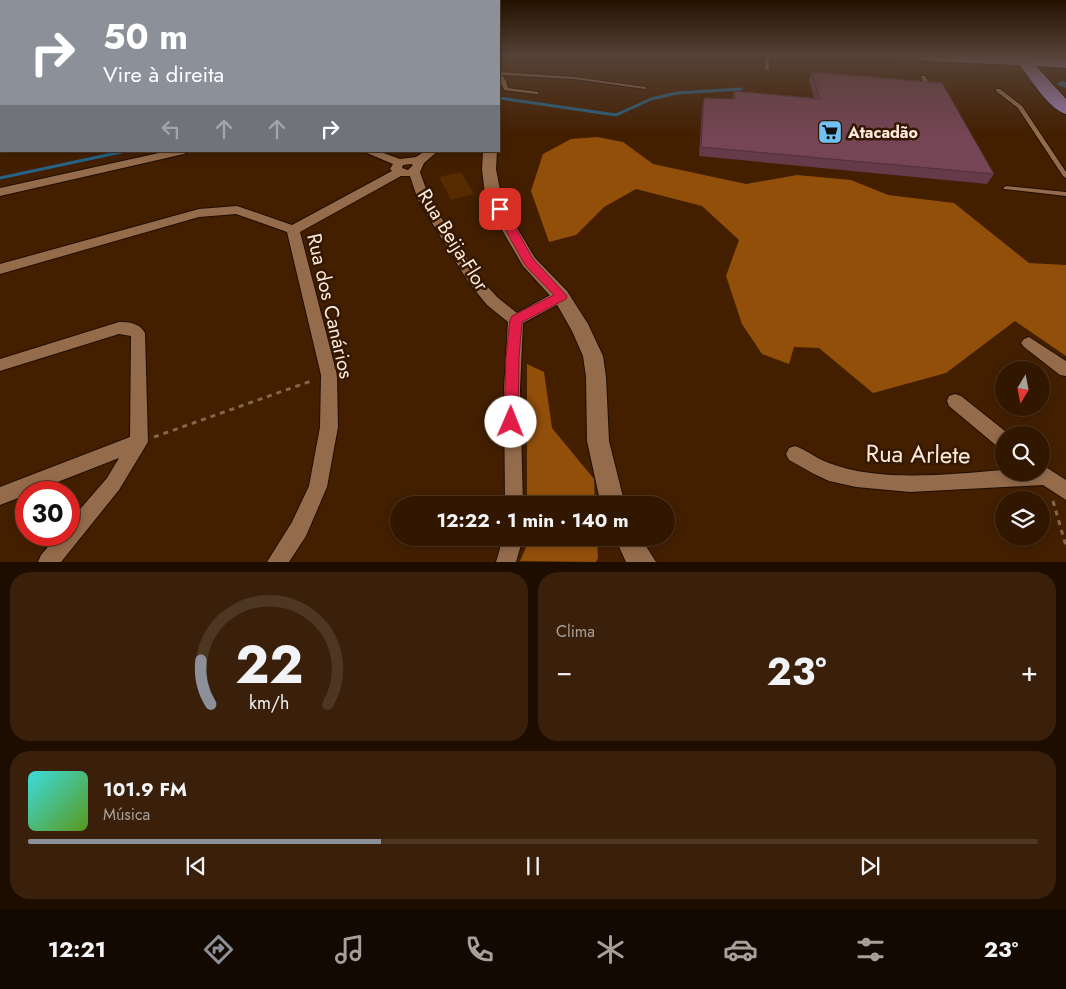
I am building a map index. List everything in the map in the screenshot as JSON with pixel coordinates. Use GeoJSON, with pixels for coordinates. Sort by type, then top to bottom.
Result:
{"type":"FeatureCollection","features":[{"type":"Feature","properties":{"kind":"highway"},"geometry":{"type":"LineString","coordinates":[[1036,82],[1058,99]]}},
{"type":"Feature","properties":{"kind":"highway"},"geometry":{"type":"LineString","coordinates":[[1043,82],[1058,99]]}},
{"type":"Feature","properties":{"kind":"street"},"geometry":{"type":"LineString","coordinates":[[0,192],[180,152]]}},
{"type":"Feature","properties":{"kind":"street"},"geometry":{"type":"LineString","coordinates":[[370,152],[407,167]]}},
{"type":"Feature","properties":{"kind":"street"},"geometry":{"type":"LineString","coordinates":[[293,230],[431,152]]}},
{"type":"Feature","properties":{"kind":"street"},"geometry":{"type":"LineString","coordinates":[[490,152],[489,169],[493,195],[506,224],[529,262],[562,296],[581,329],[593,356],[596,377],[598,441],[611,496]]}},
{"type":"Feature","properties":{"kind":"street","name":"Rua Beija-Flor"},"geometry":{"type":"LineString","coordinates":[[407,167],[424,200],[474,280],[492,301],[516,320]]}},
{"type":"Feature","properties":{"kind":"street","name":"Rua dos Canários"},"geometry":{"type":"LineString","coordinates":[[0,269],[199,213],[237,210],[293,230],[329,375],[329,427],[318,487],[299,529],[277,562]]}},
{"type":"Feature","properties":{"kind":"street"},"geometry":{"type":"LineString","coordinates":[[514,496],[512,413],[516,320],[562,296]]}},
{"type":"Feature","properties":{"kind":"street"},"geometry":{"type":"LineString","coordinates":[[0,365],[119,328],[129,328],[138,333],[139,442],[113,484],[48,562]]}},
{"type":"Feature","properties":{"kind":"street"},"geometry":{"type":"LineString","coordinates":[[1029,344],[1066,370]]}},
{"type":"Feature","properties":{"kind":"street"},"geometry":{"type":"LineString","coordinates":[[954,401],[995,434]]}},
{"type":"Feature","properties":{"kind":"street"},"geometry":{"type":"LineString","coordinates":[[0,496],[139,442]]}},
{"type":"Feature","properties":{"kind":"street","name":"Rua Arlete"},"geometry":{"type":"LineString","coordinates":[[795,454],[828,471],[855,478],[891,483],[959,482],[995,478]]}},
{"type":"Feature","properties":{"kind":"street"},"geometry":{"type":"LineString","coordinates":[[1050,479],[1066,491]]}},
{"type":"Feature","properties":{"kind":"street"},"geometry":{"type":"LineString","coordinates":[[506,562],[511,546]]}},
{"type":"Feature","properties":{"kind":"lane"},"geometry":{"type":"LineString","coordinates":[[504,82],[506,89]]}},
{"type":"Feature","properties":{"kind":"lane"},"geometry":{"type":"LineString","coordinates":[[604,82],[645,88]]}},
{"type":"Feature","properties":{"kind":"lane"},"geometry":{"type":"LineString","coordinates":[[500,89],[536,93]]}},
{"type":"Feature","properties":{"kind":"lane"},"geometry":{"type":"LineString","coordinates":[[998,90],[1020,108],[1066,176]]}},
{"type":"Feature","properties":{"kind":"lane"},"geometry":{"type":"LineString","coordinates":[[1006,188],[1066,194]]}},
{"type":"Feature","properties":{"kind":"path"},"geometry":{"type":"LineString","coordinates":[[139,442],[329,375]]}},
{"type":"Feature","properties":{"kind":"path"},"geometry":{"type":"LineString","coordinates":[[1046,481],[1066,546]]}},
{"type":"Feature","properties":{"kind":"shaded area"},"geometry":{"type":"Polygon","coordinates":[[[597,137],[623,142],[653,164],[746,184],[797,175],[851,180],[888,195],[954,203],[1029,263],[1066,265],[1066,356],[1015,321],[946,373],[873,393],[819,348],[794,347],[789,364],[762,354],[742,324],[726,276],[739,240],[702,206],[636,189],[604,207],[576,235],[549,242],[531,191],[543,154],[571,139],[597,137]]]}},
{"type":"Feature","properties":{"kind":"shaded area"},"geometry":{"type":"Polygon","coordinates":[[[461,172],[474,194],[451,200],[439,177],[461,172]]]}},
{"type":"Feature","properties":{"kind":"shaded area"},"geometry":{"type":"Polygon","coordinates":[[[527,364],[544,372],[552,428],[594,479],[595,496],[527,496],[527,364]]]}},
{"type":"Feature","properties":{"kind":"shaded area"},"geometry":{"type":"Polygon","coordinates":[[[527,546],[597,546],[598,558],[596,562],[520,561],[527,546]]]}},
{"type":"Feature","properties":{"kind":"building","name":"Atacadão"},"geometry":{"type":"Polygon","coordinates":[[[815,82],[942,83],[994,174],[701,147],[704,98],[735,99],[734,91],[820,99],[815,82]]]}},
{"type":"Feature","properties":{"kind":"waterway"},"geometry":{"type":"LineString","coordinates":[[1062,84],[1066,85]]}},
{"type":"Feature","properties":{"kind":"waterway"},"geometry":{"type":"LineString","coordinates":[[500,98],[616,115],[651,99],[677,93],[741,89]]}},
{"type":"Feature","properties":{"kind":"waterway"},"geometry":{"type":"LineString","coordinates":[[0,178],[121,152]]}},
{"type":"Feature","properties":{"kind":"place","name":"Atacadão"},"geometry":{"type":"Point","coordinates":[830,132]}},
{"type":"Feature","properties":{"kind":"route"},"geometry":{"type":"LineString","coordinates":[[500,209],[506,224],[529,262],[562,296],[516,320],[511,422]]}}]}
